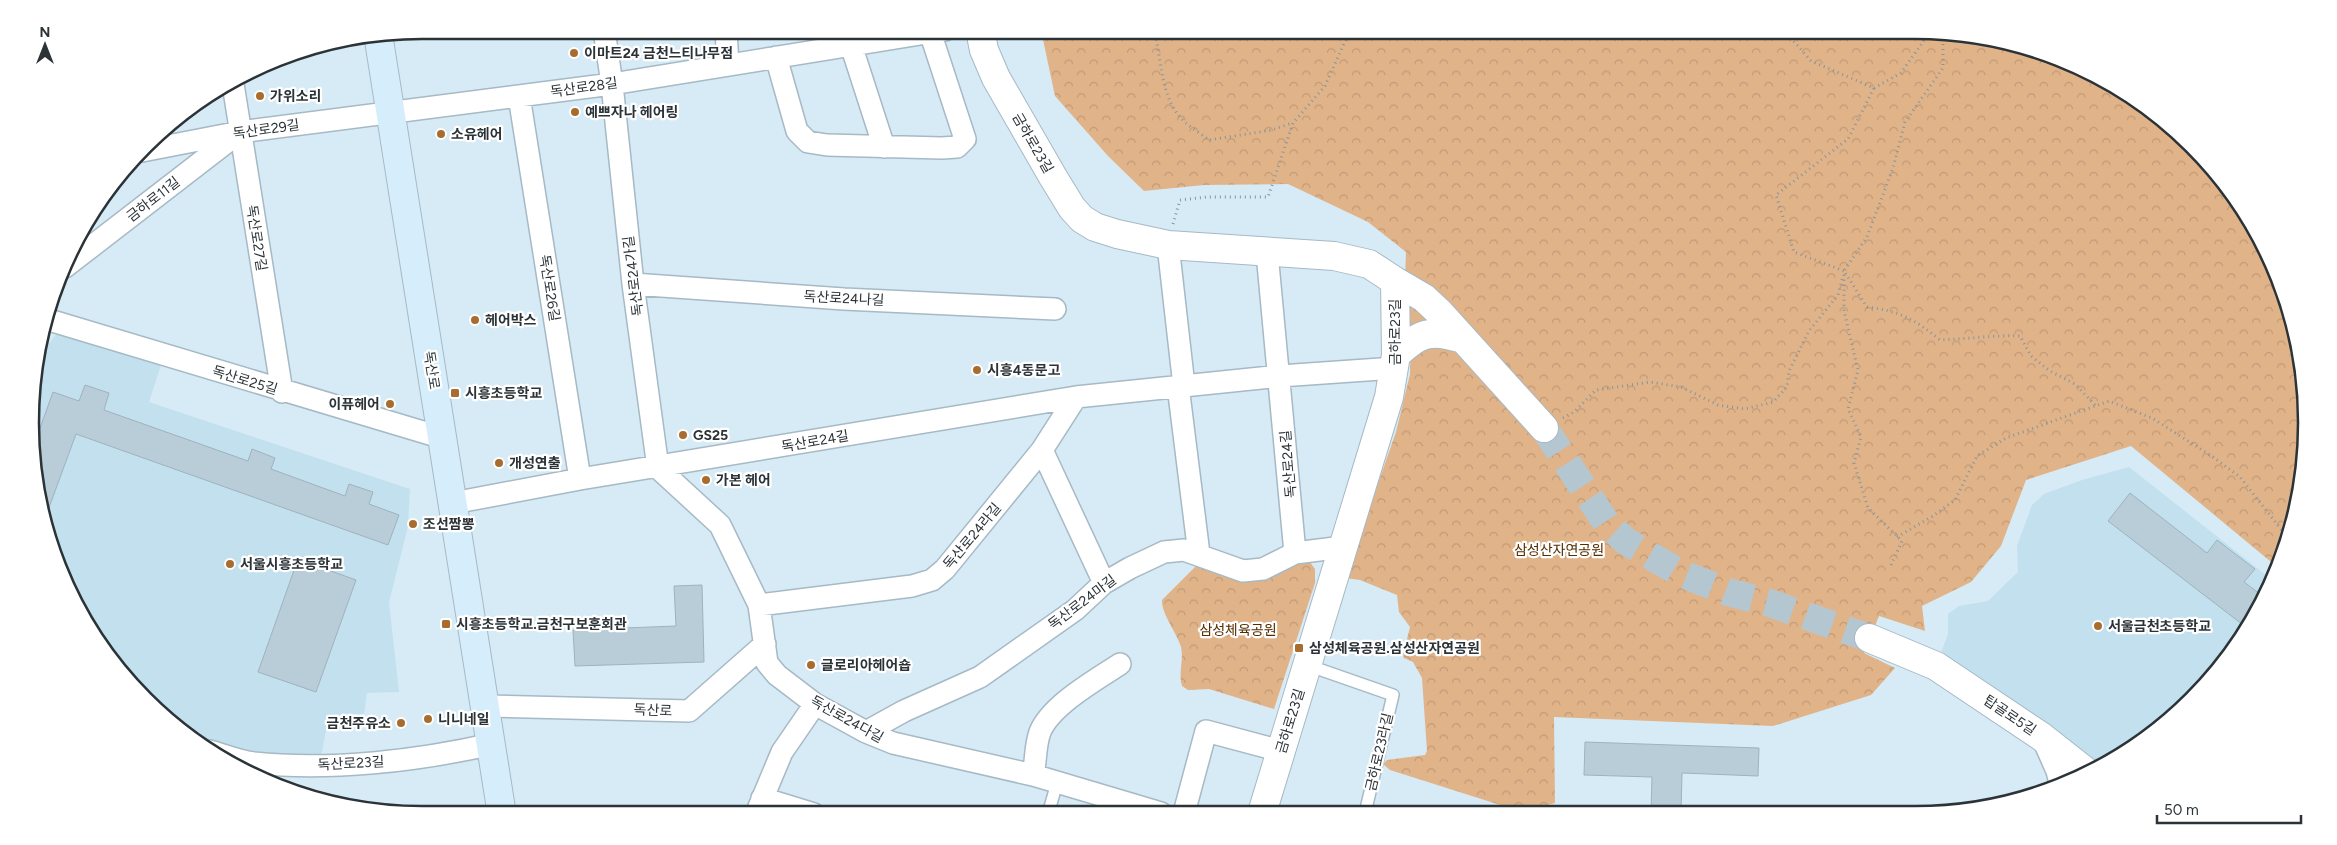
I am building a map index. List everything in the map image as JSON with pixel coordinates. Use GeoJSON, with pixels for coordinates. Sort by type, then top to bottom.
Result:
{"type":"FeatureCollection","features":[{"type":"Feature","properties":{"kind":"main road","name":"독산로"},"geometry":{"type":"LineString","coordinates":[[379,41],[501,806]]}},
{"type":"Feature","properties":{"kind":"street","name":"독산로24가길"},"geometry":{"type":"LineString","coordinates":[[605,39],[612,84],[633,284],[658,468]]}},
{"type":"Feature","properties":{"kind":"street"},"geometry":{"type":"LineString","coordinates":[[727,39],[728,65]]}},
{"type":"Feature","properties":{"kind":"street","name":"독산로28길"},"geometry":{"type":"LineString","coordinates":[[391,114],[612,84],[728,65],[776,57],[847,39]]}},
{"type":"Feature","properties":{"kind":"street"},"geometry":{"type":"LineString","coordinates":[[851,39],[884,146]]}},
{"type":"Feature","properties":{"kind":"street","name":"독산로28길"},"geometry":{"type":"LineString","coordinates":[[776,57],[797,131],[808,142],[827,145],[942,148],[958,146],[965,139],[940,39]]}},
{"type":"Feature","properties":{"kind":"street","name":"금하로23길"},"geometry":{"type":"LineString","coordinates":[[982,39],[984,50],[996,78],[1072,208],[1082,219],[1095,227],[1117,234],[1168,245],[1334,256],[1369,264],[1395,280],[1396,361],[1389,397],[1264,806]]}},
{"type":"Feature","properties":{"kind":"street","name":"독산로27길"},"geometry":{"type":"LineString","coordinates":[[234,89],[282,392]]}},
{"type":"Feature","properties":{"kind":"street","name":"독산로26길"},"geometry":{"type":"LineString","coordinates":[[519,96],[580,479]]}},
{"type":"Feature","properties":{"kind":"street","name":"독산로29길"},"geometry":{"type":"LineString","coordinates":[[153,149],[240,132],[391,114]]}},
{"type":"Feature","properties":{"kind":"street","name":"금하로11길"},"geometry":{"type":"LineString","coordinates":[[75,259],[240,132]]}},
{"type":"Feature","properties":{"kind":"street"},"geometry":{"type":"LineString","coordinates":[[1168,245],[1181,386],[1200,554]]}},
{"type":"Feature","properties":{"kind":"street","name":"독산로24길"},"geometry":{"type":"LineString","coordinates":[[1267,252],[1295,553]]}},
{"type":"Feature","properties":{"kind":"street"},"geometry":{"type":"LineString","coordinates":[[1395,280],[1424,298],[1544,428]]}},
{"type":"Feature","properties":{"kind":"street","name":"독산로24나길"},"geometry":{"type":"LineString","coordinates":[[633,284],[844,299],[1055,309]]}},
{"type":"Feature","properties":{"kind":"street","name":"독산로25길"},"geometry":{"type":"LineString","coordinates":[[53,321],[282,392],[443,438]]}},
{"type":"Feature","properties":{"kind":"street"},"geometry":{"type":"LineString","coordinates":[[1396,361],[1414,338],[1426,334],[1445,333],[1463,339]]}},
{"type":"Feature","properties":{"kind":"street","name":"독산로24길"},"geometry":{"type":"LineString","coordinates":[[453,503],[580,479],[658,468],[1076,397],[1280,376],[1396,361]]}},
{"type":"Feature","properties":{"kind":"street","name":"독산로24라길"},"geometry":{"type":"LineString","coordinates":[[759,605],[912,586],[932,580],[945,569],[1042,450],[1076,397]]}},
{"type":"Feature","properties":{"kind":"street"},"geometry":{"type":"LineString","coordinates":[[1042,450],[1104,583]]}},
{"type":"Feature","properties":{"kind":"street","name":"독산로24다길"},"geometry":{"type":"LineString","coordinates":[[658,468],[720,524],[759,605],[767,663],[777,675],[815,704],[892,744],[1033,775],[1119,806]]}},
{"type":"Feature","properties":{"kind":"street","name":"독산로24마길"},"geometry":{"type":"LineString","coordinates":[[866,732],[904,711],[980,677],[1075,610],[1104,583],[1164,552],[1184,550],[1200,554],[1243,571],[1263,569],[1295,553],[1343,546]]}},
{"type":"Feature","properties":{"kind":"street","name":"탑골로5길"},"geometry":{"type":"LineString","coordinates":[[1869,638],[1936,666],[2042,737],[2059,778]]}},
{"type":"Feature","properties":{"kind":"street","name":"독산로"},"geometry":{"type":"LineString","coordinates":[[486,706],[689,711],[765,644]]}},
{"type":"Feature","properties":{"kind":"street"},"geometry":{"type":"LineString","coordinates":[[1033,775],[1040,733],[1050,716],[1073,696],[1120,664]]}},
{"type":"Feature","properties":{"kind":"street"},"geometry":{"type":"LineString","coordinates":[[759,806],[782,752],[815,704]]}},
{"type":"Feature","properties":{"kind":"street"},"geometry":{"type":"LineString","coordinates":[[1186,806],[1206,731],[1281,751]]}},
{"type":"Feature","properties":{"kind":"street"},"geometry":{"type":"LineString","coordinates":[[2042,737],[2081,768]]}},
{"type":"Feature","properties":{"kind":"street","name":"독산로23길"},"geometry":{"type":"LineString","coordinates":[[251,766],[397,760],[448,754],[492,744]]}},
{"type":"Feature","properties":{"kind":"lane","name":"금하로23라길"},"geometry":{"type":"LineString","coordinates":[[1307,665],[1393,695],[1370,806]]}},
{"type":"Feature","properties":{"kind":"lane"},"geometry":{"type":"LineString","coordinates":[[1050,806],[1057,783]]}},
{"type":"Feature","properties":{"kind":"path"},"geometry":{"type":"LineString","coordinates":[[1156,39],[1165,92],[1181,118],[1209,140],[1272,130],[1292,123]]}},
{"type":"Feature","properties":{"kind":"path"},"geometry":{"type":"LineString","coordinates":[[1168,245],[1180,200],[1207,197],[1268,197],[1292,123],[1324,86],[1346,39]]}},
{"type":"Feature","properties":{"kind":"path"},"geometry":{"type":"LineString","coordinates":[[1792,39],[1811,61],[1874,88]]}},
{"type":"Feature","properties":{"kind":"path"},"geometry":{"type":"LineString","coordinates":[[1925,39],[1901,73],[1874,88],[1848,139],[1776,195],[1794,252],[1844,271],[1867,307],[1892,310],[1921,325],[1940,340],[1970,339],[1991,335],[2020,336],[2032,356],[2050,370],[2074,384],[2096,406]]}},
{"type":"Feature","properties":{"kind":"path"},"geometry":{"type":"LineString","coordinates":[[1544,428],[1574,412],[1596,390],[1650,382],[1681,387],[1718,405],[1745,409],[1773,402],[1787,387],[1789,370],[1809,331],[1838,294],[1844,271],[1867,237],[1893,168],[1905,122],[1943,68],[1943,40]]}},
{"type":"Feature","properties":{"kind":"path"},"geometry":{"type":"LineString","coordinates":[[1844,271],[1844,311],[1858,370],[1848,409],[1862,437],[1854,463],[1868,508],[1902,541],[1891,565]]}},
{"type":"Feature","properties":{"kind":"path"},"geometry":{"type":"LineString","coordinates":[[1897,537],[1933,516],[1955,500],[1977,456],[2006,438],[2108,401],[2138,411],[2213,457],[2240,477],[2282,531]]}},
{"type":"Feature","properties":{"kind":"shaded area","name":"서울시흥초등학교"},"geometry":{"type":"Polygon","coordinates":[[[58,332],[162,362],[149,402],[410,489],[408,526],[389,602],[399,692],[367,693],[364,714],[329,715],[321,756],[289,757],[250,750],[203,738],[151,694],[134,676],[103,636],[78,592],[59,546],[46,497],[40,448],[40,397],[46,347],[58,332]]]}},
{"type":"Feature","properties":{"kind":"shaded area","name":"서울금천초등학교"},"geometry":{"type":"Polygon","coordinates":[[[2129,467],[2266,575],[2234,636],[2203,676],[2186,694],[2168,711],[2128,742],[2081,768],[1936,666],[1948,634],[1948,614],[1959,606],[1988,601],[2018,572],[2017,546],[2032,505],[2044,494],[2082,480],[2129,467]]]}},
{"type":"Feature","properties":{"kind":"green space","name":"삼성산자연공원"},"geometry":{"type":"Polygon","coordinates":[[[1043,39],[1914,39],[1965,42],[1989,46],[2038,59],[2084,78],[2106,90],[2128,103],[2168,134],[2203,169],[2219,189],[2234,209],[2259,253],[2278,299],[2285,323],[2295,372],[2297,397],[2298,422],[2295,473],[2291,497],[2278,546],[2272,562],[2131,446],[2026,480],[2001,546],[1971,582],[1922,606],[1925,631],[1879,616],[1864,653],[1895,668],[1871,695],[1773,726],[1554,717],[1555,803],[1544,806],[1503,806],[1390,770],[1383,764],[1387,760],[1425,755],[1427,751],[1422,678],[1413,662],[1404,658],[1403,655],[1410,627],[1399,612],[1397,595],[1360,580],[1345,578],[1396,432],[1410,374],[1411,333],[1404,306],[1406,252],[1368,222],[1288,184],[1204,185],[1144,191],[1108,156],[1055,96],[1043,39]]]}},
{"type":"Feature","properties":{"kind":"green space","name":"삼성체육공원"},"geometry":{"type":"Polygon","coordinates":[[[1205,557],[1229,567],[1307,558],[1315,569],[1315,583],[1274,709],[1209,689],[1188,690],[1182,686],[1181,647],[1164,611],[1162,600],[1205,557]]]}},
{"type":"Feature","properties":{"kind":"building"},"geometry":{"type":"Polygon","coordinates":[[[85,385],[109,393],[104,410],[248,461],[252,449],[275,458],[271,469],[345,496],[349,484],[373,492],[369,504],[399,515],[388,545],[76,434],[49,508],[42,473],[39,430],[53,392],[79,401],[85,385]]]}},
{"type":"Feature","properties":{"kind":"building","name":"서울금천초등학교"},"geometry":{"type":"Polygon","coordinates":[[[2130,493],[2207,553],[2217,540],[2255,569],[2244,582],[2259,593],[2241,624],[2108,521],[2130,493]]]}},
{"type":"Feature","properties":{"kind":"building"},"geometry":{"type":"Polygon","coordinates":[[[298,559],[356,580],[316,692],[258,672],[298,559]]]}},
{"type":"Feature","properties":{"kind":"building"},"geometry":{"type":"Polygon","coordinates":[[[702,585],[704,662],[575,666],[573,630],[676,626],[674,586],[702,585]]]}},
{"type":"Feature","properties":{"kind":"building"},"geometry":{"type":"Polygon","coordinates":[[[1585,742],[1759,748],[1758,776],[1682,773],[1681,806],[1651,806],[1652,777],[1584,775],[1585,742]]]}},
{"type":"Feature","properties":{"kind":"tunnel"},"geometry":{"type":"LineString","coordinates":[[1544,428],[1607,524],[1627,542],[1680,573],[1728,592],[1770,603],[1869,638]]}},
{"type":"Feature","properties":{"kind":"place","name":"이마트24 금천느티나무점"},"geometry":{"type":"Point","coordinates":[574,53]}},
{"type":"Feature","properties":{"kind":"place","name":"가위소리"},"geometry":{"type":"Point","coordinates":[260,96]}},
{"type":"Feature","properties":{"kind":"place","name":"예쁘자나 헤어링"},"geometry":{"type":"Point","coordinates":[575,112]}},
{"type":"Feature","properties":{"kind":"place","name":"소유헤어"},"geometry":{"type":"Point","coordinates":[441,134]}},
{"type":"Feature","properties":{"kind":"place","name":"헤어박스"},"geometry":{"type":"Point","coordinates":[475,320]}},
{"type":"Feature","properties":{"kind":"place","name":"시흥4동문고"},"geometry":{"type":"Point","coordinates":[977,370]}},
{"type":"Feature","properties":{"kind":"place","name":"시흥초등학교"},"geometry":{"type":"Point","coordinates":[455,393]}},
{"type":"Feature","properties":{"kind":"place","name":"이퓨헤어"},"geometry":{"type":"Point","coordinates":[390,404]}},
{"type":"Feature","properties":{"kind":"place","name":"GS25"},"geometry":{"type":"Point","coordinates":[683,435]}},
{"type":"Feature","properties":{"kind":"place","name":"개성연출"},"geometry":{"type":"Point","coordinates":[499,463]}},
{"type":"Feature","properties":{"kind":"place","name":"가본 헤어"},"geometry":{"type":"Point","coordinates":[706,480]}},
{"type":"Feature","properties":{"kind":"place","name":"조선짬뽕"},"geometry":{"type":"Point","coordinates":[413,524]}},
{"type":"Feature","properties":{"kind":"place","name":"서울시흥초등학교"},"geometry":{"type":"Point","coordinates":[230,564]}},
{"type":"Feature","properties":{"kind":"place","name":"시흥초등학교.금천구보훈회관"},"geometry":{"type":"Point","coordinates":[446,624]}},
{"type":"Feature","properties":{"kind":"place","name":"서울금천초등학교"},"geometry":{"type":"Point","coordinates":[2098,626]}},
{"type":"Feature","properties":{"kind":"place","name":"삼성체육공원.삼성산자연공원"},"geometry":{"type":"Point","coordinates":[1299,648]}},
{"type":"Feature","properties":{"kind":"place","name":"글로리아헤어숍"},"geometry":{"type":"Point","coordinates":[811,665]}},
{"type":"Feature","properties":{"kind":"place","name":"니니네일"},"geometry":{"type":"Point","coordinates":[428,719]}},
{"type":"Feature","properties":{"kind":"place","name":"금천주유소"},"geometry":{"type":"Point","coordinates":[401,723]}}]}
